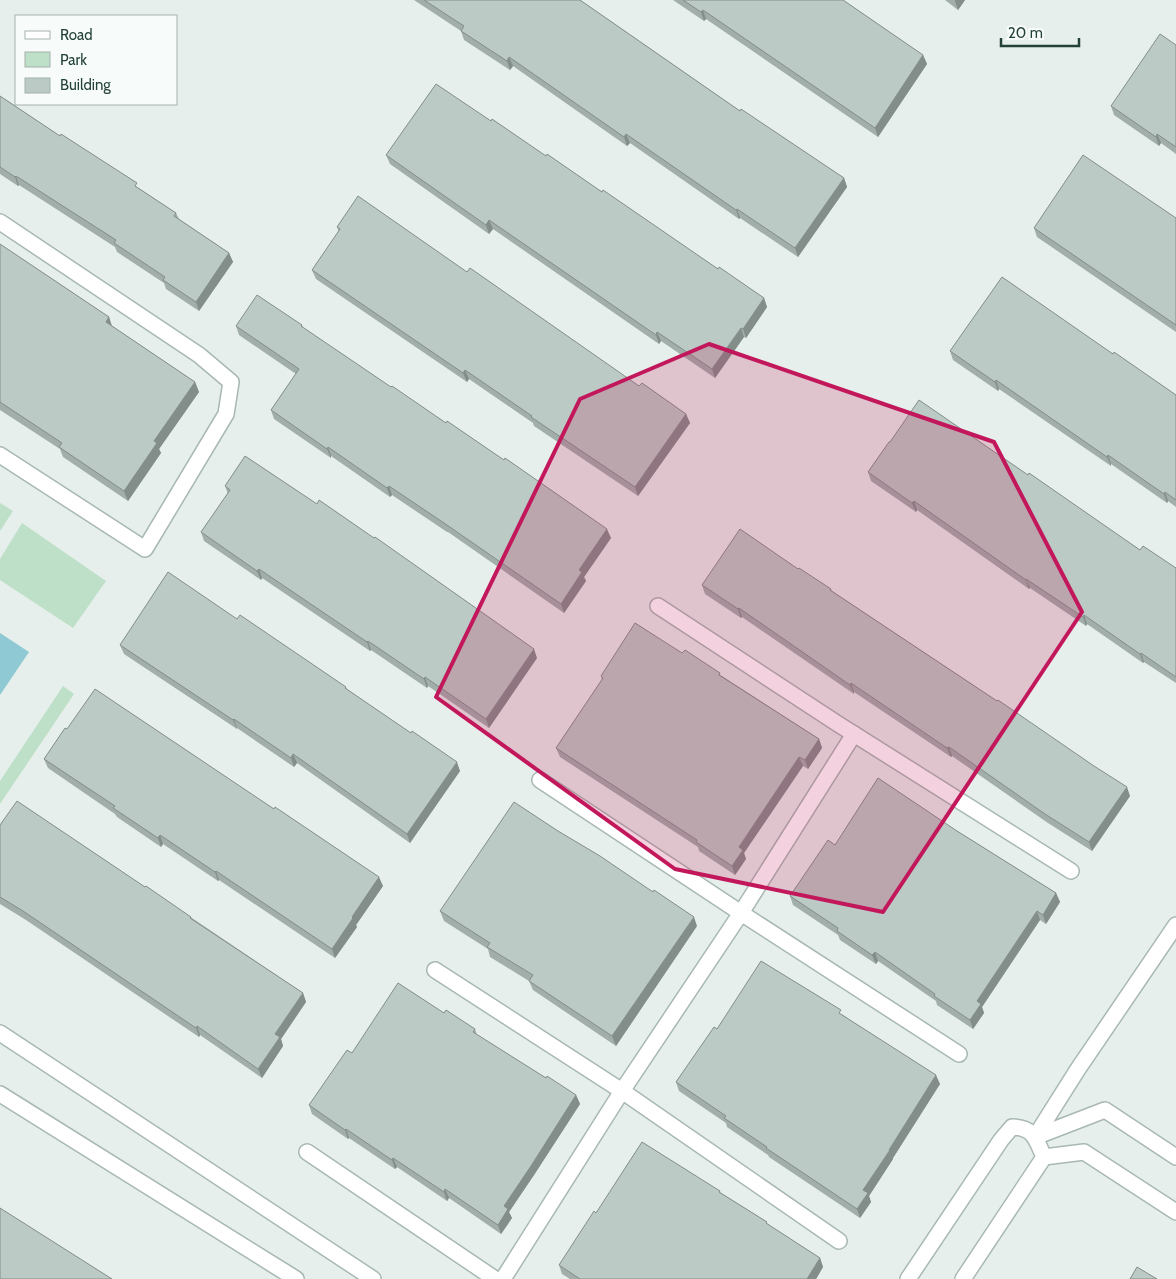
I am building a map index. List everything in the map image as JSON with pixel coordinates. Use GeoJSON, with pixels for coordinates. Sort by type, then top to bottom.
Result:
{"type":"FeatureCollection","features":[{"type":"Feature","properties":{"kind":"street"},"geometry":{"type":"LineString","coordinates":[[0,222],[199,355],[231,382],[226,414],[145,549],[0,455]]}},
{"type":"Feature","properties":{"kind":"street"},"geometry":{"type":"LineString","coordinates":[[658,606],[854,734],[1071,871]]}},
{"type":"Feature","properties":{"kind":"street"},"geometry":{"type":"LineString","coordinates":[[503,1279],[622,1092],[741,913],[854,734]]}},
{"type":"Feature","properties":{"kind":"street"},"geometry":{"type":"LineString","coordinates":[[540,780],[959,1054]]}},
{"type":"Feature","properties":{"kind":"street"},"geometry":{"type":"LineString","coordinates":[[1035,1137],[1078,1069],[1176,925]]}},
{"type":"Feature","properties":{"kind":"street"},"geometry":{"type":"LineString","coordinates":[[435,970],[622,1092],[839,1241]]}},
{"type":"Feature","properties":{"kind":"street"},"geometry":{"type":"LineString","coordinates":[[0,1033],[373,1279]]}},
{"type":"Feature","properties":{"kind":"street"},"geometry":{"type":"LineString","coordinates":[[0,1094],[296,1279]]}},
{"type":"Feature","properties":{"kind":"street"},"geometry":{"type":"LineString","coordinates":[[1035,1137],[1106,1110],[1176,1157]]}},
{"type":"Feature","properties":{"kind":"street"},"geometry":{"type":"LineString","coordinates":[[908,1279],[1001,1140],[1012,1127],[1023,1127],[1035,1137],[1044,1157]]}},
{"type":"Feature","properties":{"kind":"street"},"geometry":{"type":"LineString","coordinates":[[307,1152],[495,1279]]}},
{"type":"Feature","properties":{"kind":"street"},"geometry":{"type":"LineString","coordinates":[[963,1279],[1044,1157],[1084,1152],[1176,1212]]}},
{"type":"Feature","properties":{"kind":"highlighted area"},"geometry":{"type":"Polygon","coordinates":[[[709,344],[994,442],[1082,612],[883,912],[675,869],[436,697],[580,399],[709,344]]]}},
{"type":"Feature","properties":{"kind":"green space"},"geometry":{"type":"Polygon","coordinates":[[[0,503],[13,511],[0,531],[0,503]]]}},
{"type":"Feature","properties":{"kind":"green space"},"geometry":{"type":"Polygon","coordinates":[[[22,523],[106,581],[73,628],[0,580],[0,559],[22,523]]]}},
{"type":"Feature","properties":{"kind":"green space"},"geometry":{"type":"Polygon","coordinates":[[[63,686],[74,694],[0,804],[0,781],[63,686]]]}},
{"type":"Feature","properties":{"kind":"water"},"geometry":{"type":"Polygon","coordinates":[[[0,633],[29,652],[0,695],[0,633]]]}},
{"type":"Feature","properties":{"kind":"building"},"geometry":{"type":"Polygon","coordinates":[[[424,0],[580,0],[740,111],[741,109],[844,178],[795,248],[626,134],[624,137],[509,57],[507,61],[461,31],[464,26],[424,0]]]}},
{"type":"Feature","properties":{"kind":"building"},"geometry":{"type":"Polygon","coordinates":[[[683,0],[843,0],[923,55],[875,128],[703,10],[701,12],[683,0]]]}},
{"type":"Feature","properties":{"kind":"building"},"geometry":{"type":"Polygon","coordinates":[[[1160,34],[1176,45],[1176,147],[1157,134],[1156,137],[1111,106],[1160,34]]]}},
{"type":"Feature","properties":{"kind":"building"},"geometry":{"type":"Polygon","coordinates":[[[436,84],[546,156],[547,154],[602,192],[603,190],[718,269],[719,267],[764,298],[712,369],[657,332],[656,335],[489,220],[486,225],[386,155],[436,84]]]}},
{"type":"Feature","properties":{"kind":"building"},"geometry":{"type":"Polygon","coordinates":[[[0,96],[60,136],[61,134],[137,183],[135,186],[176,213],[174,216],[229,253],[196,302],[163,280],[165,277],[114,243],[116,240],[0,167],[0,96]]]}},
{"type":"Feature","properties":{"kind":"building"},"geometry":{"type":"Polygon","coordinates":[[[1083,155],[1176,218],[1176,325],[1034,228],[1083,155]]]}},
{"type":"Feature","properties":{"kind":"building"},"geometry":{"type":"Polygon","coordinates":[[[358,196],[467,272],[470,268],[639,386],[642,383],[686,414],[635,487],[465,370],[463,373],[312,270],[340,229],[337,227],[358,196]]]}},
{"type":"Feature","properties":{"kind":"building"},"geometry":{"type":"Polygon","coordinates":[[[0,244],[109,317],[106,322],[195,382],[154,441],[157,443],[124,491],[59,447],[62,443],[0,402],[0,244]]]}},
{"type":"Feature","properties":{"kind":"building"},"geometry":{"type":"Polygon","coordinates":[[[1002,277],[1176,395],[1176,500],[1165,492],[1164,494],[1108,455],[1107,457],[996,380],[995,382],[950,351],[1002,277]]]}},
{"type":"Feature","properties":{"kind":"building"},"geometry":{"type":"Polygon","coordinates":[[[257,295],[391,387],[446,423],[447,421],[504,460],[505,458],[607,529],[579,570],[582,572],[561,604],[389,486],[387,488],[271,410],[299,369],[236,326],[257,295]]]}},
{"type":"Feature","properties":{"kind":"building"},"geometry":{"type":"Polygon","coordinates":[[[919,400],[1140,550],[1143,546],[1176,568],[1176,677],[1084,615],[1083,617],[1026,580],[914,501],[912,503],[868,472],[919,400]]]}},
{"type":"Feature","properties":{"kind":"building"},"geometry":{"type":"Polygon","coordinates":[[[245,456],[317,504],[319,500],[375,537],[534,649],[486,719],[259,569],[257,571],[201,532],[230,490],[225,486],[245,456]]]}},
{"type":"Feature","properties":{"kind":"building"},"geometry":{"type":"Polygon","coordinates":[[[740,529],[1127,787],[1089,842],[1045,814],[949,747],[947,748],[851,683],[850,685],[739,608],[702,585],[740,529]]]}},
{"type":"Feature","properties":{"kind":"building"},"geometry":{"type":"Polygon","coordinates":[[[168,572],[237,619],[240,615],[411,733],[412,731],[457,762],[407,834],[293,754],[291,758],[120,645],[168,572]]]}},
{"type":"Feature","properties":{"kind":"building"},"geometry":{"type":"Polygon","coordinates":[[[635,623],[682,653],[685,650],[720,673],[719,675],[819,739],[805,760],[799,757],[739,847],[743,850],[732,866],[696,842],[697,840],[556,748],[603,678],[601,676],[635,623]]]}},
{"type":"Feature","properties":{"kind":"building"},"geometry":{"type":"Polygon","coordinates":[[[95,689],[379,877],[332,949],[160,835],[158,838],[113,808],[115,806],[44,759],[95,689]]]}},
{"type":"Feature","properties":{"kind":"building"},"geometry":{"type":"Polygon","coordinates":[[[878,778],[957,831],[1056,893],[1043,915],[1037,911],[977,1001],[981,1004],[970,1020],[875,952],[872,955],[837,931],[838,928],[790,896],[828,840],[835,845],[878,778]]]}},
{"type":"Feature","properties":{"kind":"building"},"geometry":{"type":"Polygon","coordinates":[[[17,801],[303,993],[275,1034],[280,1037],[258,1069],[197,1026],[196,1028],[0,897],[0,825],[17,801]]]}},
{"type":"Feature","properties":{"kind":"building"},"geometry":{"type":"Polygon","coordinates":[[[514,802],[694,917],[612,1036],[529,981],[533,975],[487,947],[490,943],[440,911],[514,802]]]}},
{"type":"Feature","properties":{"kind":"building"},"geometry":{"type":"Polygon","coordinates":[[[761,961],[841,1010],[839,1013],[936,1075],[863,1190],[868,1193],[857,1209],[766,1148],[724,1118],[726,1116],[676,1082],[714,1027],[717,1029],[761,961]]]}},
{"type":"Feature","properties":{"kind":"building"},"geometry":{"type":"Polygon","coordinates":[[[398,983],[444,1013],[446,1010],[475,1029],[473,1032],[576,1095],[504,1206],[508,1209],[498,1225],[445,1189],[444,1192],[393,1158],[392,1160],[309,1105],[347,1050],[352,1053],[398,983]]]}},
{"type":"Feature","properties":{"kind":"building"},"geometry":{"type":"Polygon","coordinates":[[[642,1142],[720,1191],[820,1258],[807,1279],[580,1279],[559,1265],[594,1211],[596,1213],[642,1142]]]}},
{"type":"Feature","properties":{"kind":"building"},"geometry":{"type":"Polygon","coordinates":[[[0,1208],[112,1279],[0,1279],[0,1208]]]}},
{"type":"Feature","properties":{"kind":"building"},"geometry":{"type":"Polygon","coordinates":[[[1137,1267],[1157,1279],[1130,1279],[1137,1267]]]}}]}
